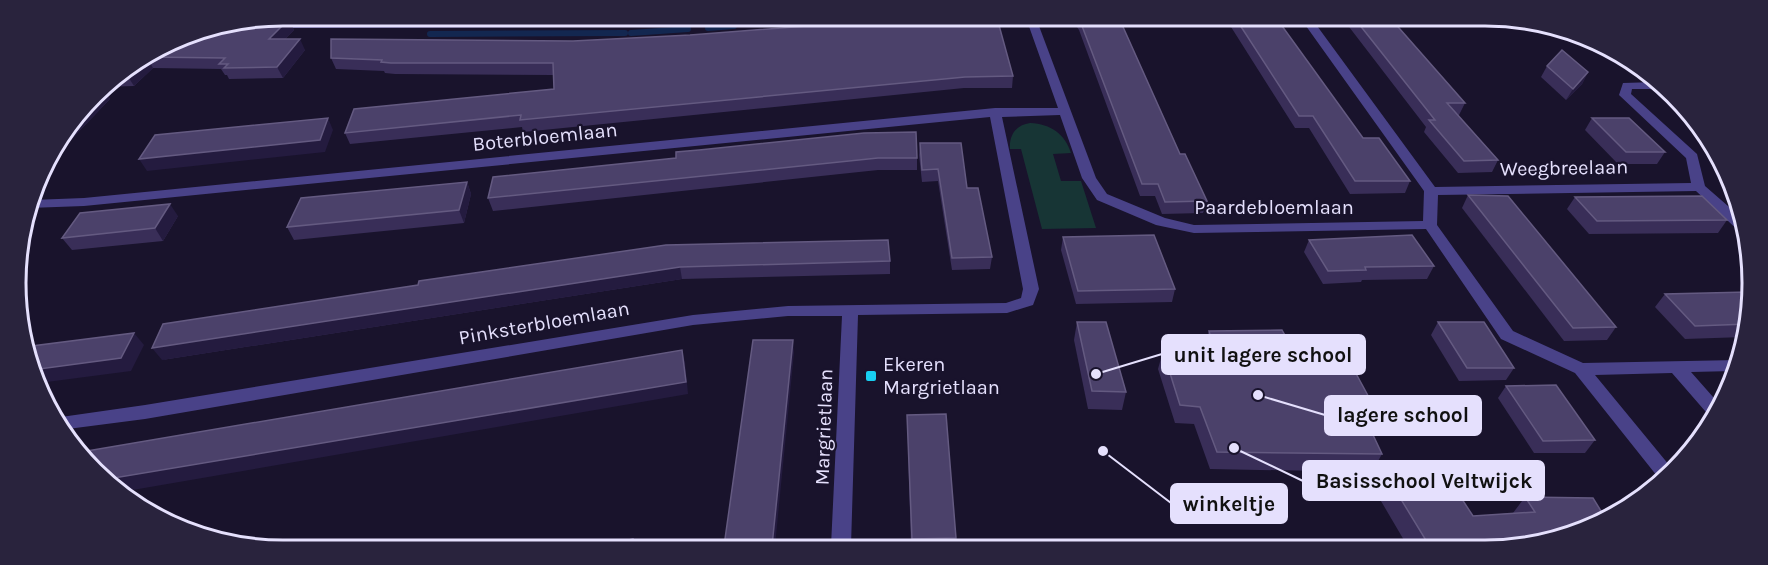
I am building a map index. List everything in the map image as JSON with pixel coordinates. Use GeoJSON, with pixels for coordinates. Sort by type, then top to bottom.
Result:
{"type":"FeatureCollection","features":[{"type":"Feature","properties":{"kind":"street","name":"Paardebloemlaan"},"geometry":{"type":"LineString","coordinates":[[1034,26],[1089,178],[1102,197],[1161,222],[1194,229],[1430,225]]}},
{"type":"Feature","properties":{"kind":"street"},"geometry":{"type":"LineString","coordinates":[[1311,26],[1431,191],[1430,225],[1507,335],[1581,369],[1729,365]]}},
{"type":"Feature","properties":{"kind":"street"},"geometry":{"type":"LineString","coordinates":[[1651,86],[1627,85],[1625,95],[1692,157],[1699,187],[1735,220]]}},
{"type":"Feature","properties":{"kind":"street","name":"Boterbloemlaan"},"geometry":{"type":"LineString","coordinates":[[38,204],[96,201],[995,112],[1064,111]]}},
{"type":"Feature","properties":{"kind":"street","name":"Pinksterbloemlaan"},"geometry":{"type":"LineString","coordinates":[[67,423],[145,412],[693,320],[788,311],[1007,308],[1028,301],[1031,289],[995,112]]}},
{"type":"Feature","properties":{"kind":"street","name":"Weegbreelaan"},"geometry":{"type":"LineString","coordinates":[[1431,191],[1699,187]]}},
{"type":"Feature","properties":{"kind":"street","name":"Margrietlaan"},"geometry":{"type":"LineString","coordinates":[[841,540],[850,309]]}},
{"type":"Feature","properties":{"kind":"street"},"geometry":{"type":"LineString","coordinates":[[1677,367],[1711,406]]}},
{"type":"Feature","properties":{"kind":"street"},"geometry":{"type":"LineString","coordinates":[[1581,369],[1662,469]]}},
{"type":"Feature","properties":{"kind":"green space"},"geometry":{"type":"Polygon","coordinates":[[[1030,123],[1051,128],[1065,140],[1071,153],[1053,154],[1061,181],[1081,181],[1096,228],[1042,229],[1021,149],[1010,149],[1011,139],[1017,128],[1030,123]]]}},
{"type":"Feature","properties":{"kind":"building"},"geometry":{"type":"Polygon","coordinates":[[[282,26],[269,39],[300,39],[277,67],[224,68],[228,64],[219,64],[225,58],[159,57],[200,39],[232,30],[282,26]]]}},
{"type":"Feature","properties":{"kind":"building"},"geometry":{"type":"Polygon","coordinates":[[[806,26],[999,26],[1013,76],[965,77],[520,120],[521,115],[345,133],[354,109],[554,89],[553,63],[391,63],[381,62],[382,60],[331,58],[331,39],[573,41],[806,26]]]}},
{"type":"Feature","properties":{"kind":"building"},"geometry":{"type":"Polygon","coordinates":[[[1082,26],[1123,26],[1180,154],[1185,154],[1207,201],[1165,202],[1158,184],[1142,184],[1082,26]]]}},
{"type":"Feature","properties":{"kind":"building"},"geometry":{"type":"Polygon","coordinates":[[[1241,26],[1282,26],[1363,138],[1379,138],[1410,181],[1355,181],[1313,116],[1299,116],[1241,26]]]}},
{"type":"Feature","properties":{"kind":"building"},"geometry":{"type":"Polygon","coordinates":[[[1361,26],[1397,26],[1465,103],[1447,103],[1498,160],[1464,161],[1429,120],[1435,120],[1361,26]]]}},
{"type":"Feature","properties":{"kind":"building"},"geometry":{"type":"Polygon","coordinates":[[[1562,50],[1588,72],[1573,89],[1547,66],[1562,50]]]}},
{"type":"Feature","properties":{"kind":"building"},"geometry":{"type":"Polygon","coordinates":[[[328,118],[320,140],[139,159],[155,135],[328,118]]]}},
{"type":"Feature","properties":{"kind":"building"},"geometry":{"type":"Polygon","coordinates":[[[1592,118],[1629,118],[1665,152],[1626,152],[1592,118]]]}},
{"type":"Feature","properties":{"kind":"building"},"geometry":{"type":"Polygon","coordinates":[[[916,132],[917,158],[878,158],[488,198],[493,177],[676,158],[676,152],[864,133],[916,132]]]}},
{"type":"Feature","properties":{"kind":"building"},"geometry":{"type":"Polygon","coordinates":[[[920,143],[961,143],[967,188],[978,188],[992,257],[952,258],[938,169],[922,170],[920,143]]]}},
{"type":"Feature","properties":{"kind":"building"},"geometry":{"type":"Polygon","coordinates":[[[467,182],[459,210],[287,227],[301,198],[467,182]]]}},
{"type":"Feature","properties":{"kind":"building"},"geometry":{"type":"Polygon","coordinates":[[[1468,195],[1508,196],[1616,327],[1573,328],[1468,195]]]}},
{"type":"Feature","properties":{"kind":"building"},"geometry":{"type":"Polygon","coordinates":[[[1702,196],[1727,220],[1597,221],[1575,197],[1702,196]]]}},
{"type":"Feature","properties":{"kind":"building"},"geometry":{"type":"Polygon","coordinates":[[[170,204],[155,228],[62,238],[80,213],[170,204]]]}},
{"type":"Feature","properties":{"kind":"building"},"geometry":{"type":"Polygon","coordinates":[[[1154,235],[1175,289],[1078,291],[1063,237],[1154,235]]]}},
{"type":"Feature","properties":{"kind":"building"},"geometry":{"type":"Polygon","coordinates":[[[1412,235],[1434,266],[1365,267],[1366,270],[1328,271],[1309,240],[1412,235]]]}},
{"type":"Feature","properties":{"kind":"building"},"geometry":{"type":"Polygon","coordinates":[[[888,240],[890,261],[680,267],[152,348],[163,324],[418,285],[419,281],[666,245],[888,240]]]}},
{"type":"Feature","properties":{"kind":"building"},"geometry":{"type":"Polygon","coordinates":[[[1742,292],[1739,324],[1695,326],[1665,294],[1742,292]]]}},
{"type":"Feature","properties":{"kind":"building"},"geometry":{"type":"Polygon","coordinates":[[[1077,322],[1106,322],[1126,392],[1092,391],[1077,322]]]}},
{"type":"Feature","properties":{"kind":"building"},"geometry":{"type":"Polygon","coordinates":[[[1438,322],[1484,322],[1514,368],[1467,368],[1438,322]]]}},
{"type":"Feature","properties":{"kind":"building"},"geometry":{"type":"Polygon","coordinates":[[[1282,330],[1291,346],[1341,346],[1372,403],[1358,403],[1382,454],[1217,452],[1200,407],[1180,405],[1163,351],[1215,352],[1209,331],[1282,330]]]}},
{"type":"Feature","properties":{"kind":"building"},"geometry":{"type":"Polygon","coordinates":[[[134,333],[121,358],[40,369],[33,346],[134,333]]]}},
{"type":"Feature","properties":{"kind":"building"},"geometry":{"type":"Polygon","coordinates":[[[753,340],[793,340],[773,540],[725,540],[753,340]]]}},
{"type":"Feature","properties":{"kind":"building"},"geometry":{"type":"Polygon","coordinates":[[[682,350],[686,382],[115,478],[88,451],[682,350]]]}},
{"type":"Feature","properties":{"kind":"building"},"geometry":{"type":"Polygon","coordinates":[[[1556,385],[1595,440],[1543,441],[1506,386],[1556,385]]]}},
{"type":"Feature","properties":{"kind":"building"},"geometry":{"type":"Polygon","coordinates":[[[946,414],[956,538],[912,539],[907,415],[946,414]]]}},
{"type":"Feature","properties":{"kind":"building"},"geometry":{"type":"Polygon","coordinates":[[[1430,477],[1441,494],[1458,493],[1473,516],[1535,512],[1525,497],[1593,498],[1603,511],[1568,526],[1536,535],[1486,540],[1426,540],[1388,478],[1430,477]]]}},
{"type":"Feature","properties":{"kind":"waterway"},"geometry":{"type":"LineString","coordinates":[[708,28],[734,26]]}},
{"type":"Feature","properties":{"kind":"waterway"},"geometry":{"type":"LineString","coordinates":[[631,33],[688,29]]}},
{"type":"Feature","properties":{"kind":"waterway"},"geometry":{"type":"LineString","coordinates":[[430,34],[625,33]]}},
{"type":"Feature","properties":{"kind":"place","name":"unit lagere school"},"geometry":{"type":"Point","coordinates":[1096,374]}},
{"type":"Feature","properties":{"kind":"place","name":"Ekeren Margrietlaan"},"geometry":{"type":"Point","coordinates":[871,376]}},
{"type":"Feature","properties":{"kind":"place","name":"lagere school"},"geometry":{"type":"Point","coordinates":[1258,395]}},
{"type":"Feature","properties":{"kind":"place","name":"Basisschool Veltwijck"},"geometry":{"type":"Point","coordinates":[1234,448]}},
{"type":"Feature","properties":{"kind":"place","name":"winkeltje"},"geometry":{"type":"Point","coordinates":[1103,451]}}]}
